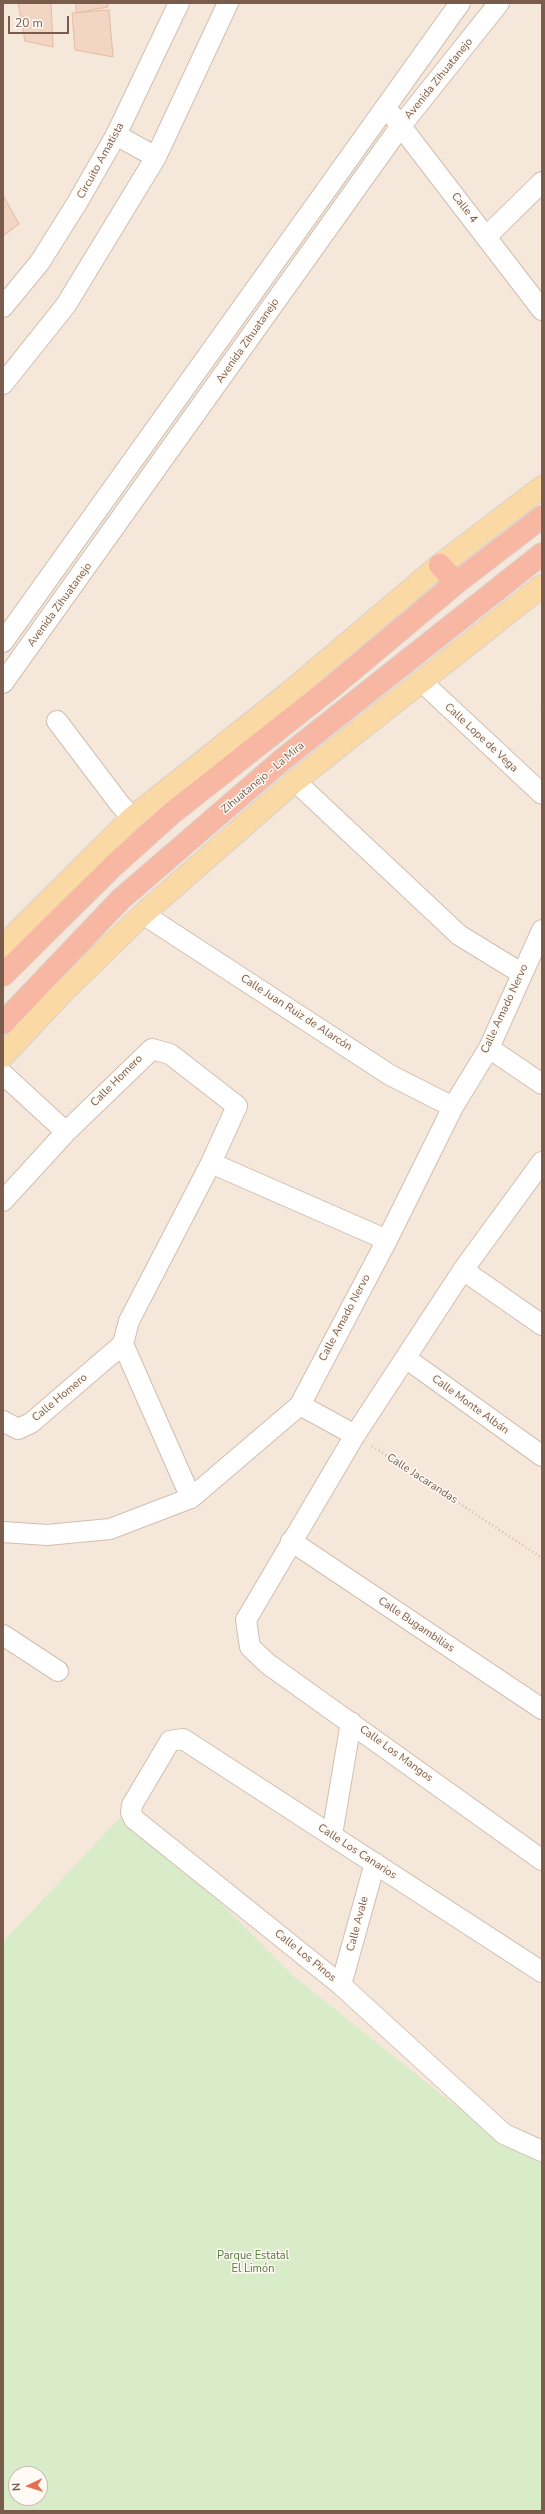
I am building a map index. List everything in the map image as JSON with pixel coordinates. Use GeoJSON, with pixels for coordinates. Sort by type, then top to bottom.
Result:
{"type":"FeatureCollection","features":[{"type":"Feature","properties":{"kind":"highway"},"geometry":{"type":"LineString","coordinates":[[3,975],[112,866],[172,813],[333,686],[456,583],[542,517]]}},
{"type":"Feature","properties":{"kind":"highway","name":"Zihuatanejo - La Mira"},"geometry":{"type":"LineString","coordinates":[[3,1023],[120,899],[282,760],[542,554]]}},
{"type":"Feature","properties":{"kind":"highway"},"geometry":{"type":"LineString","coordinates":[[440,565],[456,583]]}},
{"type":"Feature","properties":{"kind":"main road"},"geometry":{"type":"LineString","coordinates":[[3,946],[132,818],[290,692],[440,565],[542,487]]}},
{"type":"Feature","properties":{"kind":"main road"},"geometry":{"type":"LineString","coordinates":[[3,1056],[63,992],[143,914],[295,781],[542,586]]}},
{"type":"Feature","properties":{"kind":"street","name":"Circuito Amatista"},"geometry":{"type":"LineString","coordinates":[[3,307],[40,262],[116,135],[179,3]]}},
{"type":"Feature","properties":{"kind":"street"},"geometry":{"type":"LineString","coordinates":[[3,384],[66,305],[156,157],[228,3]]}},
{"type":"Feature","properties":{"kind":"street"},"geometry":{"type":"LineString","coordinates":[[3,642],[460,3]]}},
{"type":"Feature","properties":{"kind":"street","name":"Avenida Zihuatanejo"},"geometry":{"type":"LineString","coordinates":[[3,683],[400,127],[499,3]]}},
{"type":"Feature","properties":{"kind":"street","name":"Calle 4"},"geometry":{"type":"LineString","coordinates":[[386,107],[542,310]]}},
{"type":"Feature","properties":{"kind":"street"},"geometry":{"type":"LineString","coordinates":[[116,135],[156,157]]}},
{"type":"Feature","properties":{"kind":"street"},"geometry":{"type":"LineString","coordinates":[[486,237],[542,182]]}},
{"type":"Feature","properties":{"kind":"street","name":"Calle Lope de Vega"},"geometry":{"type":"LineString","coordinates":[[421,681],[542,794]]}},
{"type":"Feature","properties":{"kind":"street"},"geometry":{"type":"LineString","coordinates":[[57,721],[132,818]]}},
{"type":"Feature","properties":{"kind":"street"},"geometry":{"type":"LineString","coordinates":[[295,781],[459,935],[521,973]]}},
{"type":"Feature","properties":{"kind":"street","name":"Calle Juan Ruiz de Alarcón"},"geometry":{"type":"LineString","coordinates":[[143,914],[390,1075],[453,1107]]}},
{"type":"Feature","properties":{"kind":"street","name":"Calle Amado Nervo"},"geometry":{"type":"LineString","coordinates":[[3,1532],[47,1535],[110,1529],[191,1498],[300,1405],[387,1240],[453,1107],[489,1048],[521,973],[542,930]]}},
{"type":"Feature","properties":{"kind":"street"},"geometry":{"type":"LineString","coordinates":[[489,1048],[542,1084]]}},
{"type":"Feature","properties":{"kind":"street","name":"Calle Homero"},"geometry":{"type":"LineString","coordinates":[[3,1201],[66,1132],[152,1049],[170,1054],[237,1106],[211,1163],[129,1321],[123,1344],[31,1422],[18,1429],[3,1421]]}},
{"type":"Feature","properties":{"kind":"street"},"geometry":{"type":"LineString","coordinates":[[3,1074],[66,1132]]}},
{"type":"Feature","properties":{"kind":"street"},"geometry":{"type":"LineString","coordinates":[[291,1541],[354,1435],[407,1359],[463,1270],[542,1162]]}},
{"type":"Feature","properties":{"kind":"street"},"geometry":{"type":"LineString","coordinates":[[211,1163],[387,1240]]}},
{"type":"Feature","properties":{"kind":"street"},"geometry":{"type":"LineString","coordinates":[[463,1270],[542,1325]]}},
{"type":"Feature","properties":{"kind":"street"},"geometry":{"type":"LineString","coordinates":[[123,1344],[191,1498]]}},
{"type":"Feature","properties":{"kind":"street","name":"Calle Monte Albán"},"geometry":{"type":"LineString","coordinates":[[407,1359],[539,1449]]}},
{"type":"Feature","properties":{"kind":"street"},"geometry":{"type":"LineString","coordinates":[[300,1405],[354,1435]]}},
{"type":"Feature","properties":{"kind":"street","name":"Calle Los Mangos"},"geometry":{"type":"LineString","coordinates":[[291,1541],[246,1620],[250,1647],[268,1664],[542,1860]]}},
{"type":"Feature","properties":{"kind":"street","name":"Calle Bugambilias"},"geometry":{"type":"LineString","coordinates":[[291,1541],[542,1709]]}},
{"type":"Feature","properties":{"kind":"street"},"geometry":{"type":"LineString","coordinates":[[3,1636],[58,1670]]}},
{"type":"Feature","properties":{"kind":"street"},"geometry":{"type":"LineString","coordinates":[[332,1835],[351,1722]]}},
{"type":"Feature","properties":{"kind":"street","name":"Calle Los Canarios"},"geometry":{"type":"LineString","coordinates":[[170,1741],[183,1739],[542,1972]]}},
{"type":"Feature","properties":{"kind":"street","name":"Calle Los Pinos"},"geometry":{"type":"LineString","coordinates":[[170,1741],[132,1805],[131,1812],[134,1819],[341,1985],[504,2134],[542,2151]]}},
{"type":"Feature","properties":{"kind":"street","name":"Calle Avale"},"geometry":{"type":"LineString","coordinates":[[341,1985],[375,1864]]}},
{"type":"Feature","properties":{"kind":"path","name":"Calle Jacarandas"},"geometry":{"type":"LineString","coordinates":[[354,1435],[542,1558]]}},
{"type":"Feature","properties":{"kind":"shaded area"},"geometry":{"type":"Polygon","coordinates":[[[3,3],[542,3],[542,2196],[3,2293],[3,3]]]}},
{"type":"Feature","properties":{"kind":"green space","name":"Parque Estatal El Limón"},"geometry":{"type":"Polygon","coordinates":[[[128,1809],[291,1974],[452,2103],[542,2161],[542,2511],[3,2511],[3,1942],[128,1809]]]}},
{"type":"Feature","properties":{"kind":"building"},"geometry":{"type":"Polygon","coordinates":[[[18,3],[51,3],[53,47],[25,41],[18,3]]]}},
{"type":"Feature","properties":{"kind":"building"},"geometry":{"type":"Polygon","coordinates":[[[76,3],[108,3],[108,7],[76,13],[76,3]]]}},
{"type":"Feature","properties":{"kind":"building"},"geometry":{"type":"Polygon","coordinates":[[[109,10],[113,57],[75,50],[72,13],[109,10]]]}},
{"type":"Feature","properties":{"kind":"building"},"geometry":{"type":"Polygon","coordinates":[[[3,195],[19,224],[3,236],[3,195]]]}}]}
